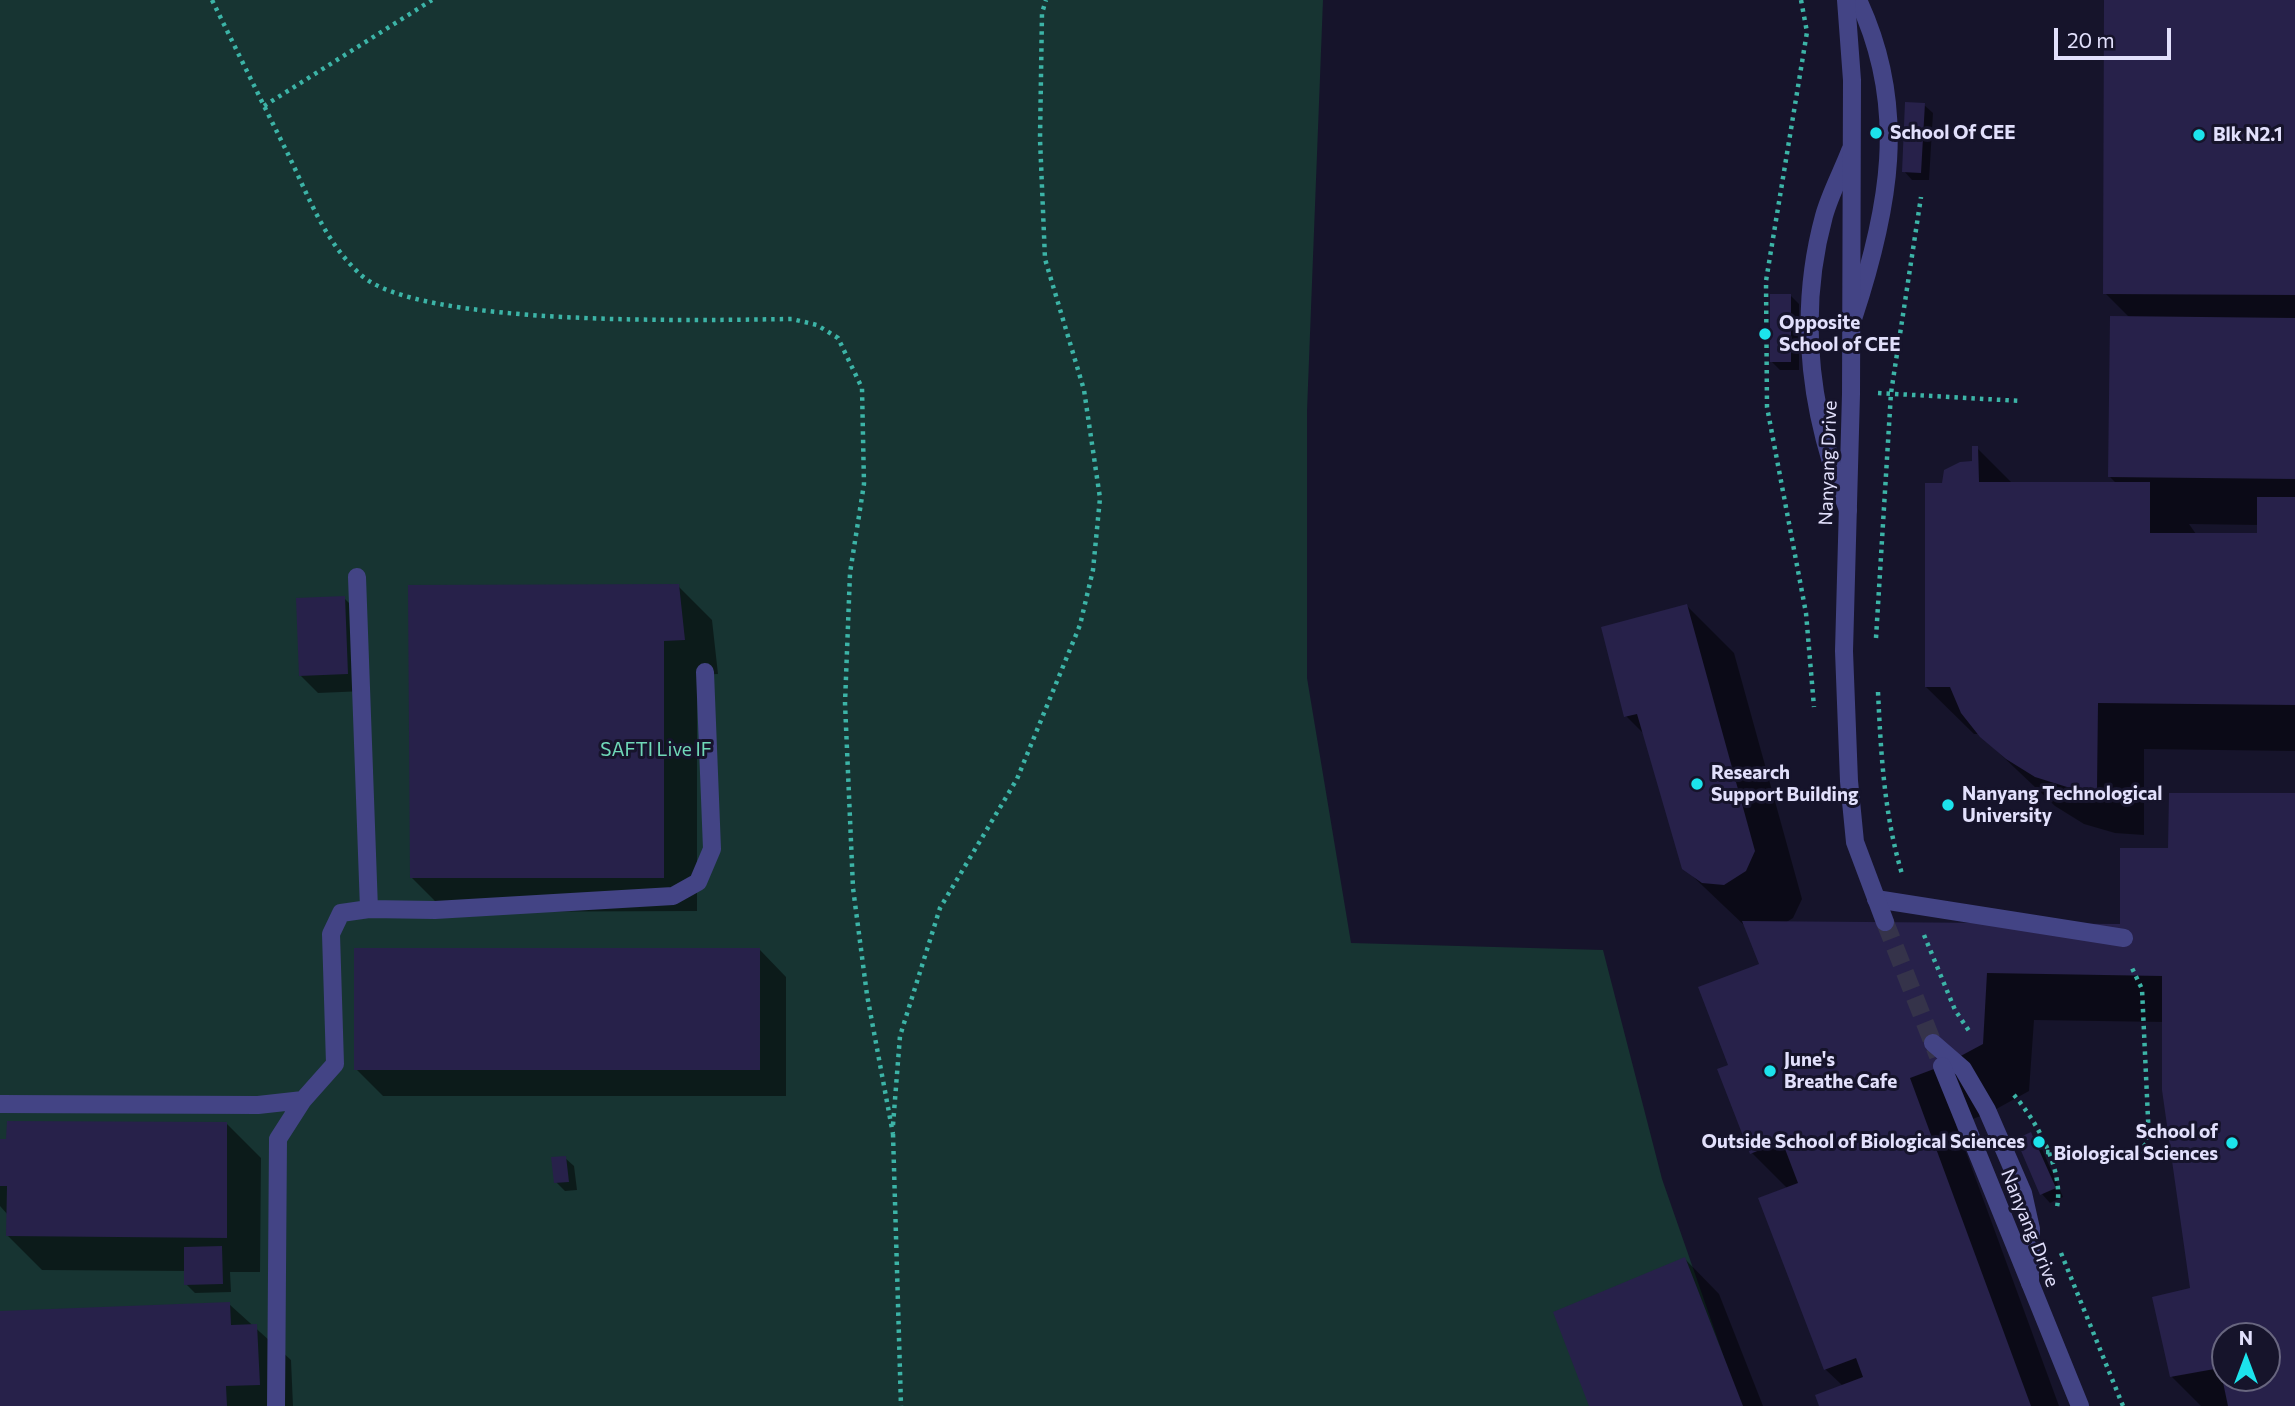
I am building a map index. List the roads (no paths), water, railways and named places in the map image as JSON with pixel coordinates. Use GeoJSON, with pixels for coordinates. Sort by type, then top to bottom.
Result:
{"type":"FeatureCollection","features":[{"type":"Feature","properties":{"kind":"street","name":"Nanyang Drive"},"geometry":{"type":"LineString","coordinates":[[1846,0],[1852,66],[1844,651],[1849,782],[1855,842],[1885,922]]}},
{"type":"Feature","properties":{"kind":"street"},"geometry":{"type":"LineString","coordinates":[[1850,328],[1868,276],[1889,165],[1889,100],[1873,32],[1858,0]]}},
{"type":"Feature","properties":{"kind":"street"},"geometry":{"type":"LineString","coordinates":[[1848,510],[1819,421],[1809,339],[1810,289],[1825,215],[1850,151]]}},
{"type":"Feature","properties":{"kind":"street"},"geometry":{"type":"LineString","coordinates":[[357,577],[369,909]]}},
{"type":"Feature","properties":{"kind":"street"},"geometry":{"type":"LineString","coordinates":[[276,1406],[278,1139],[303,1100],[335,1064],[331,934],[341,913],[369,909],[435,910],[673,896],[698,881],[712,849],[705,672]]}},
{"type":"Feature","properties":{"kind":"street"},"geometry":{"type":"LineString","coordinates":[[1876,899],[2124,938]]}},
{"type":"Feature","properties":{"kind":"street"},"geometry":{"type":"LineString","coordinates":[[1933,1043],[1963,1069],[1987,1110],[2018,1182],[2031,1228],[2030,1283]]}},
{"type":"Feature","properties":{"kind":"street","name":"Nanyang Drive"},"geometry":{"type":"LineString","coordinates":[[1942,1066],[2080,1406]]}},
{"type":"Feature","properties":{"kind":"street"},"geometry":{"type":"LineString","coordinates":[[0,1104],[258,1105],[303,1100]]}},
{"type":"Feature","properties":{"kind":"tunnel"},"geometry":{"type":"LineString","coordinates":[[1885,922],[1938,1056]]}},
{"type":"Feature","properties":{"kind":"place","name":"School Of CEE"},"geometry":{"type":"Point","coordinates":[1876,133]}},
{"type":"Feature","properties":{"kind":"place","name":"Blk N2.1"},"geometry":{"type":"Point","coordinates":[2199,135]}},
{"type":"Feature","properties":{"kind":"place","name":"Opposite School of CEE"},"geometry":{"type":"Point","coordinates":[1765,334]}},
{"type":"Feature","properties":{"kind":"place","name":"Research Support Building"},"geometry":{"type":"Point","coordinates":[1697,784]}},
{"type":"Feature","properties":{"kind":"place","name":"Nanyang Technological University"},"geometry":{"type":"Point","coordinates":[1948,805]}},
{"type":"Feature","properties":{"kind":"place","name":"June's Breathe Cafe"},"geometry":{"type":"Point","coordinates":[1770,1071]}},
{"type":"Feature","properties":{"kind":"place","name":"Outside School of Biological Sciences"},"geometry":{"type":"Point","coordinates":[2039,1142]}},
{"type":"Feature","properties":{"kind":"place","name":"School of Biological Sciences"},"geometry":{"type":"Point","coordinates":[2232,1143]}},
{"type":"Feature","properties":{"kind":"park label","name":"SAFTI Live IF"},"geometry":{"type":"Point","coordinates":[656,750]}}]}
